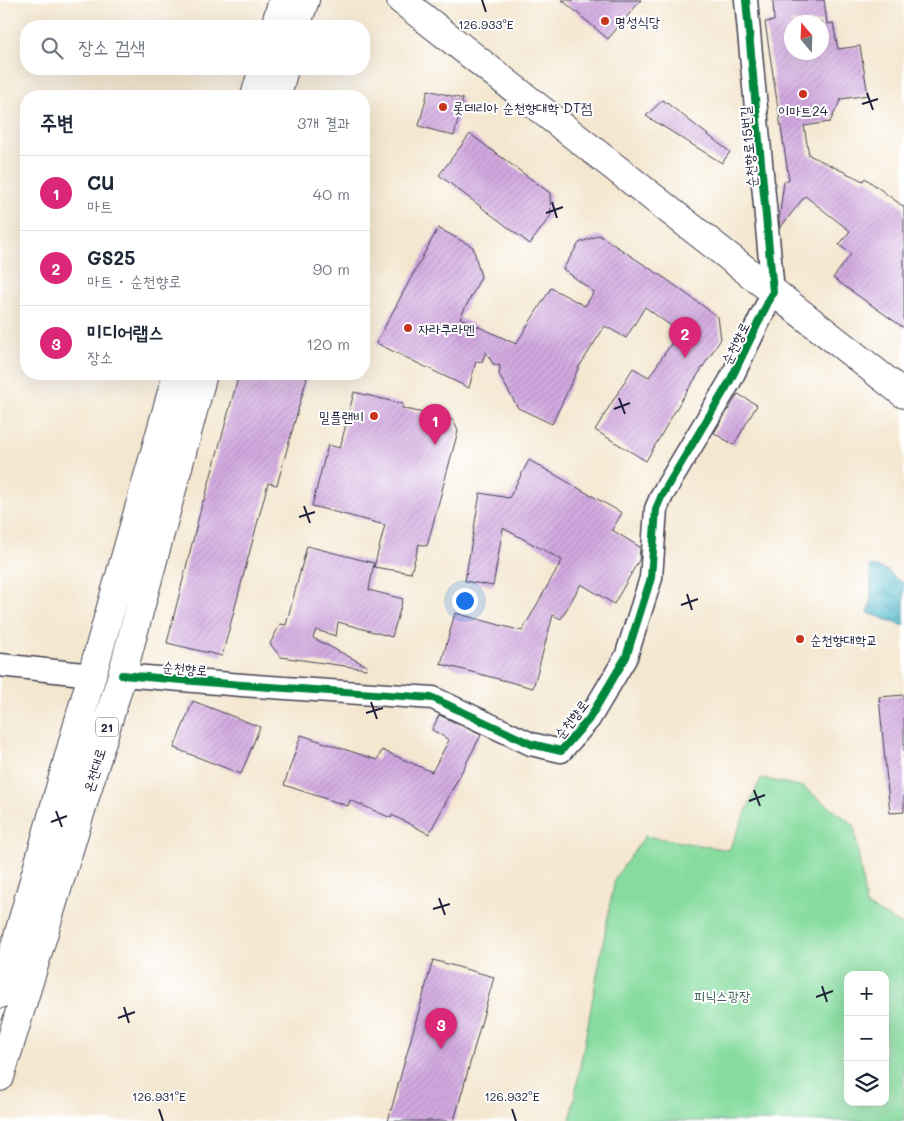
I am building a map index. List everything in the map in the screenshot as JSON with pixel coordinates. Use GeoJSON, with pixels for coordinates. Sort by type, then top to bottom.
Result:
{"type":"FeatureCollection","features":[{"type":"Feature","properties":{"kind":"main road"},"geometry":{"type":"LineString","coordinates":[[277,20],[283,0]]}},
{"type":"Feature","properties":{"kind":"main road"},"geometry":{"type":"LineString","coordinates":[[298,20],[305,0]]}},
{"type":"Feature","properties":{"kind":"main road"},"geometry":{"type":"LineString","coordinates":[[401,0],[904,394]]}},
{"type":"Feature","properties":{"kind":"main road"},"geometry":{"type":"LineString","coordinates":[[257,90],[261,75]]}},
{"type":"Feature","properties":{"kind":"main road"},"geometry":{"type":"LineString","coordinates":[[279,90],[282,75]]}},
{"type":"Feature","properties":{"kind":"main road","name":"온천대로"},"geometry":{"type":"LineString","coordinates":[[0,994],[17,940],[175,380]]}},
{"type":"Feature","properties":{"kind":"main road","name":"온천대로"},"geometry":{"type":"LineString","coordinates":[[0,1077],[122,675],[201,380]]}},
{"type":"Feature","properties":{"kind":"street","name":"순천향로15번길"},"geometry":{"type":"LineString","coordinates":[[746,0],[773,292]]}},
{"type":"Feature","properties":{"kind":"street","name":"순천향로"},"geometry":{"type":"LineString","coordinates":[[122,675],[242,686],[434,698],[531,744],[562,751],[590,719],[626,657],[651,578],[656,509],[662,495],[730,380],[773,292]]}},
{"type":"Feature","properties":{"kind":"street"},"geometry":{"type":"LineString","coordinates":[[0,665],[92,675]]}},
{"type":"Feature","properties":{"kind":"green space","name":"피닉스광장"},"geometry":{"type":"Polygon","coordinates":[[[761,778],[803,787],[854,825],[866,905],[904,926],[904,1121],[570,1121],[615,878],[645,836],[729,850],[761,778]]]}},
{"type":"Feature","properties":{"kind":"water"},"geometry":{"type":"Polygon","coordinates":[[[870,565],[888,571],[904,583],[904,626],[868,613],[871,598],[870,565]]]}},
{"type":"Feature","properties":{"kind":"building","name":"명성식당"},"geometry":{"type":"Polygon","coordinates":[[[562,0],[641,0],[608,39],[562,0]]]}},
{"type":"Feature","properties":{"kind":"building"},"geometry":{"type":"Polygon","coordinates":[[[773,0],[824,0],[826,15],[784,15],[784,60],[829,60],[829,24],[833,23],[838,49],[860,46],[868,95],[841,99],[830,122],[804,126],[809,155],[863,181],[865,178],[904,207],[904,328],[833,278],[851,254],[839,245],[850,231],[805,196],[780,228],[779,219],[784,182],[789,180],[765,22],[774,21],[773,0]]]}},
{"type":"Feature","properties":{"kind":"building","name":"롯데리아 순천향대학 DT점"},"geometry":{"type":"Polygon","coordinates":[[[428,90],[463,99],[454,136],[419,126],[428,90]]]}},
{"type":"Feature","properties":{"kind":"building"},"geometry":{"type":"Polygon","coordinates":[[[663,100],[730,152],[722,163],[646,116],[663,100]]]}},
{"type":"Feature","properties":{"kind":"building"},"geometry":{"type":"Polygon","coordinates":[[[470,134],[550,193],[551,215],[530,244],[439,175],[470,134]]]}},
{"type":"Feature","properties":{"kind":"building"},"geometry":{"type":"Polygon","coordinates":[[[438,228],[473,247],[481,277],[460,318],[516,344],[551,288],[585,306],[594,292],[563,269],[579,243],[599,235],[666,279],[718,317],[721,339],[682,399],[646,461],[595,430],[633,368],[649,377],[679,332],[645,307],[626,338],[605,326],[579,367],[552,424],[518,408],[499,374],[500,366],[493,364],[486,352],[482,362],[476,361],[469,388],[376,343],[438,228]]]}},
{"type":"Feature","properties":{"kind":"building"},"geometry":{"type":"Polygon","coordinates":[[[237,380],[306,380],[277,485],[268,483],[222,656],[167,643],[237,380]]]}},
{"type":"Feature","properties":{"kind":"building"},"geometry":{"type":"Polygon","coordinates":[[[354,392],[403,404],[402,408],[453,420],[458,431],[427,546],[419,544],[411,573],[374,567],[385,525],[312,506],[328,445],[340,448],[354,392]]]}},
{"type":"Feature","properties":{"kind":"building"},"geometry":{"type":"Polygon","coordinates":[[[738,394],[757,405],[734,445],[714,433],[738,394]]]}},
{"type":"Feature","properties":{"kind":"building"},"geometry":{"type":"Polygon","coordinates":[[[529,460],[622,513],[612,530],[640,547],[639,560],[614,604],[581,584],[561,619],[553,615],[533,688],[441,664],[455,613],[522,631],[562,560],[503,528],[493,586],[465,581],[480,493],[509,498],[529,460]]]}},
{"type":"Feature","properties":{"kind":"building"},"geometry":{"type":"Polygon","coordinates":[[[307,546],[374,563],[369,590],[403,599],[392,637],[338,622],[336,636],[316,630],[313,638],[367,666],[366,669],[281,657],[270,644],[280,624],[286,625],[307,546]]]}},
{"type":"Feature","properties":{"kind":"building"},"geometry":{"type":"Polygon","coordinates":[[[904,695],[904,812],[890,813],[879,697],[904,695]]]}},
{"type":"Feature","properties":{"kind":"building"},"geometry":{"type":"Polygon","coordinates":[[[193,701],[260,727],[241,774],[174,748],[193,701]]]}},
{"type":"Feature","properties":{"kind":"building"},"geometry":{"type":"Polygon","coordinates":[[[439,715],[481,735],[429,834],[392,815],[391,818],[350,800],[348,806],[284,785],[301,735],[377,760],[382,750],[432,772],[449,740],[432,730],[439,715]]]}},
{"type":"Feature","properties":{"kind":"building"},"geometry":{"type":"Polygon","coordinates":[[[433,960],[494,977],[454,1121],[388,1121],[433,960]]]}},
{"type":"Feature","properties":{"kind":"cycle path"},"geometry":{"type":"LineString","coordinates":[[122,675],[433,698],[531,744],[561,751],[589,719],[626,657],[651,578],[656,509],[662,495],[730,381],[773,292],[746,0]]}},
{"type":"Feature","properties":{"kind":"place","name":"명성식당"},"geometry":{"type":"Point","coordinates":[605,21]}},
{"type":"Feature","properties":{"kind":"place","name":"이마트24"},"geometry":{"type":"Point","coordinates":[803,94]}},
{"type":"Feature","properties":{"kind":"place","name":"롯데리아 순천향대학 DT점"},"geometry":{"type":"Point","coordinates":[443,107]}},
{"type":"Feature","properties":{"kind":"place","name":"자라쿠라멘"},"geometry":{"type":"Point","coordinates":[408,328]}},
{"type":"Feature","properties":{"kind":"place","name":"GS25"},"geometry":{"type":"Point","coordinates":[685,358]}},
{"type":"Feature","properties":{"kind":"place","name":"밀플랜비"},"geometry":{"type":"Point","coordinates":[374,416]}},
{"type":"Feature","properties":{"kind":"place","name":"CU"},"geometry":{"type":"Point","coordinates":[435,445]}},
{"type":"Feature","properties":{"kind":"place","name":"순천향대학교"},"geometry":{"type":"Point","coordinates":[800,639]}},
{"type":"Feature","properties":{"kind":"place","name":"미디어랩스"},"geometry":{"type":"Point","coordinates":[441,1049]}}]}
